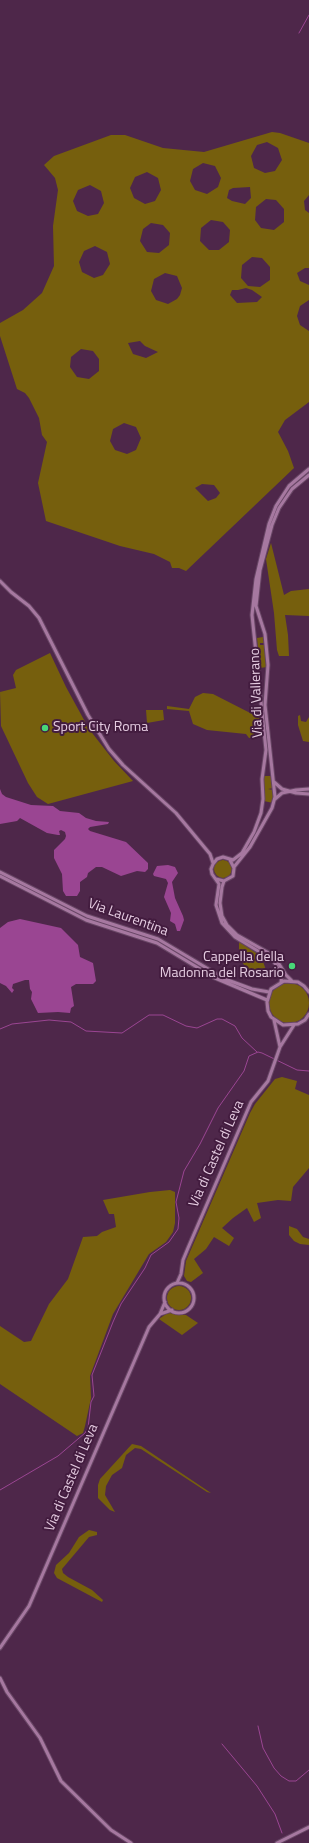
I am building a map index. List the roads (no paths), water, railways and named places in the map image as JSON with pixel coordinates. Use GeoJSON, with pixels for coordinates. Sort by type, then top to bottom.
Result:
{"type":"FeatureCollection","features":[{"type":"Feature","properties":{"kind":"street","name":"Via di Vallerano"},"geometry":{"type":"LineString","coordinates":[[229,859],[233,860],[238,857],[245,849],[258,823],[263,801],[262,779],[266,760],[266,746],[252,615],[258,566],[276,506],[289,486],[309,469]]}},
{"type":"Feature","properties":{"kind":"street","name":"Via di Vallerano"},"geometry":{"type":"LineString","coordinates":[[292,980],[286,975],[274,956],[237,935],[227,925],[222,916],[220,904],[224,881],[233,876],[234,867],[247,852],[272,809],[275,800],[265,705],[268,665],[265,636],[257,611],[256,598],[262,562],[278,511],[292,490],[309,476]]}},
{"type":"Feature","properties":{"kind":"street"},"geometry":{"type":"LineString","coordinates":[[0,581],[8,590],[29,606],[39,618],[81,702],[108,749],[123,765],[172,808],[210,854],[213,864]]}},
{"type":"Feature","properties":{"kind":"street"},"geometry":{"type":"LineString","coordinates":[[274,782],[281,789],[309,794]]}},
{"type":"Feature","properties":{"kind":"street"},"geometry":{"type":"LineString","coordinates":[[275,800],[280,794],[296,790],[309,789]]}},
{"type":"Feature","properties":{"kind":"street"},"geometry":{"type":"LineString","coordinates":[[210,854],[219,858],[229,859],[234,867]]}},
{"type":"Feature","properties":{"kind":"street"},"geometry":{"type":"LineString","coordinates":[[219,858],[213,864],[211,871],[219,885],[217,907],[222,923],[234,937],[271,958],[280,970],[282,976],[281,982]]}},
{"type":"Feature","properties":{"kind":"street","name":"Via Laurentina"},"geometry":{"type":"LineString","coordinates":[[0,872],[87,916],[158,939],[208,970],[230,981],[257,991],[269,992]]}},
{"type":"Feature","properties":{"kind":"street","name":"Via Laurentina"},"geometry":{"type":"LineString","coordinates":[[0,876],[78,917],[157,943],[215,978],[267,1000]]}},
{"type":"Feature","properties":{"kind":"street"},"geometry":{"type":"LineString","coordinates":[[216,879],[224,881]]}},
{"type":"Feature","properties":{"kind":"street"},"geometry":{"type":"LineString","coordinates":[[280,1047],[274,1020],[268,1011],[267,1000],[269,992],[281,982],[292,980],[302,985],[309,992]]}},
{"type":"Feature","properties":{"kind":"street"},"geometry":{"type":"LineString","coordinates":[[274,1020],[284,1025],[294,1025],[303,1021],[309,1014]]}},
{"type":"Feature","properties":{"kind":"street"},"geometry":{"type":"LineString","coordinates":[[280,1047],[294,1025]]}},
{"type":"Feature","properties":{"kind":"street","name":"Via di Castel di Leva"},"geometry":{"type":"LineString","coordinates":[[177,1283],[186,1254],[251,1102],[268,1081],[280,1047]]}},
{"type":"Feature","properties":{"kind":"street"},"geometry":{"type":"LineString","coordinates":[[160,1314],[172,1310],[181,1312],[192,1305],[194,1294],[185,1284],[181,1274]]}},
{"type":"Feature","properties":{"kind":"street"},"geometry":{"type":"LineString","coordinates":[[172,1310],[165,1302],[166,1292],[170,1286],[177,1283],[185,1284]]}},
{"type":"Feature","properties":{"kind":"street","name":"Via di Castel di Leva"},"geometry":{"type":"LineString","coordinates":[[0,1648],[29,1606],[149,1328],[160,1314],[165,1302]]}},
{"type":"Feature","properties":{"kind":"street"},"geometry":{"type":"LineString","coordinates":[[0,1678],[9,1696],[40,1738],[61,1781],[111,1830],[131,1843]]}},
{"type":"Feature","properties":{"kind":"street"},"geometry":{"type":"LineString","coordinates":[[277,1843],[309,1827]]}},
{"type":"Feature","properties":{"kind":"waterway"},"geometry":{"type":"LineString","coordinates":[[299,33],[309,15]]}},
{"type":"Feature","properties":{"kind":"waterway"},"geometry":{"type":"LineString","coordinates":[[0,1029],[12,1024],[49,1020],[71,1022],[86,1031],[122,1033],[149,1015],[163,1015],[186,1026],[197,1028],[217,1019],[222,1019],[235,1026],[242,1038],[257,1052]]}},
{"type":"Feature","properties":{"kind":"waterway"},"geometry":{"type":"LineString","coordinates":[[0,1490],[58,1456],[85,1433],[88,1428],[91,1402],[94,1396],[92,1375],[113,1322],[121,1304],[145,1268],[151,1255],[169,1242],[178,1229],[179,1218],[176,1202],[184,1171],[200,1144],[218,1108],[244,1071],[249,1056],[258,1052],[297,1070],[309,1071]]}},
{"type":"Feature","properties":{"kind":"waterway"},"geometry":{"type":"LineString","coordinates":[[258,1726],[263,1748],[274,1768],[281,1776],[289,1781],[296,1781],[309,1770]]}},
{"type":"Feature","properties":{"kind":"waterway"},"geometry":{"type":"LineString","coordinates":[[222,1744],[257,1786],[275,1814],[282,1833]]}},
{"type":"Feature","properties":{"kind":"place","name":"Sport City Roma"},"geometry":{"type":"Point","coordinates":[45,728]}},
{"type":"Feature","properties":{"kind":"place","name":"Cappella della Madonna del Rosario"},"geometry":{"type":"Point","coordinates":[292,966]}}]}
